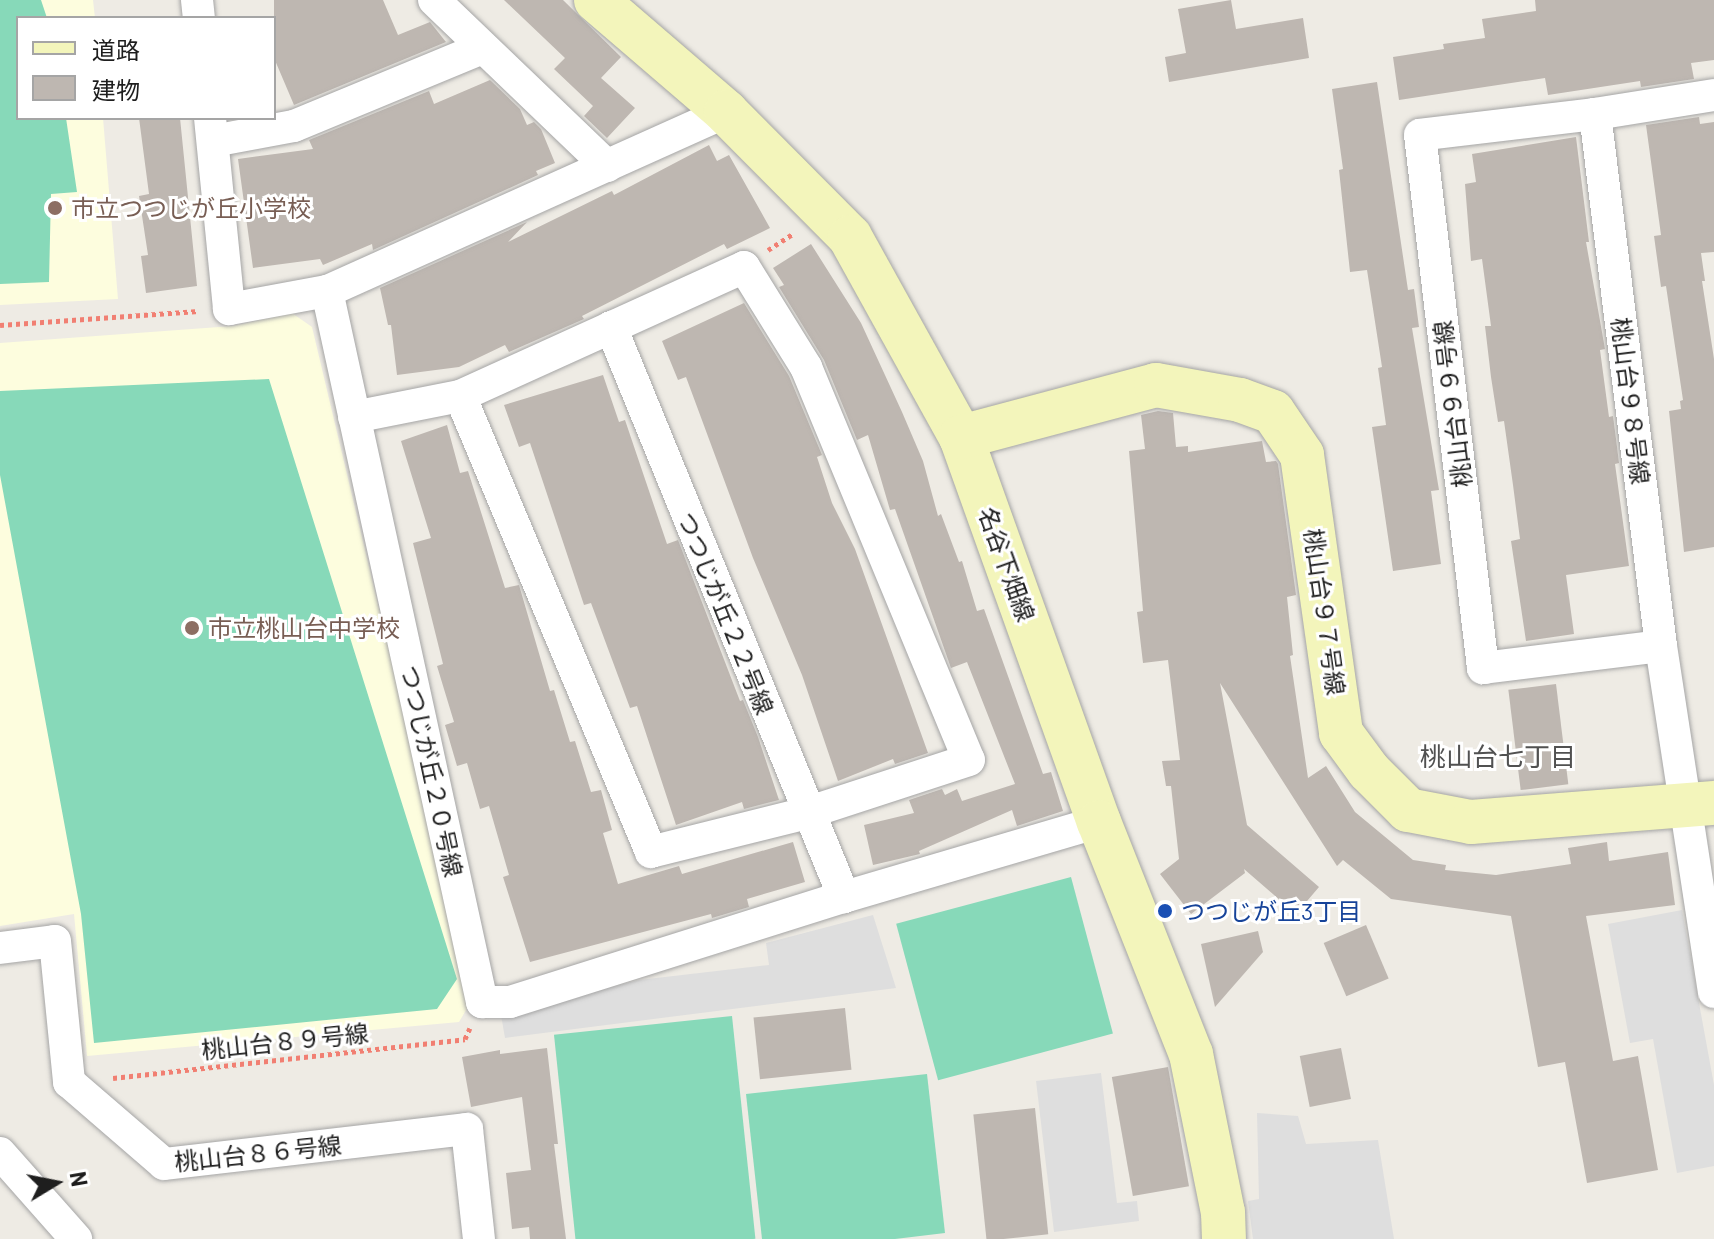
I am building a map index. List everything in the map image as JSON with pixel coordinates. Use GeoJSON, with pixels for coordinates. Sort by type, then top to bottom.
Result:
{"type":"FeatureCollection","features":[{"type":"Feature","properties":{"kind":"street"},"geometry":{"type":"LineString","coordinates":[[434,0],[607,166]]}},
{"type":"Feature","properties":{"kind":"street","name":"名谷下畑線"},"geometry":{"type":"LineString","coordinates":[[596,0],[726,112],[850,237],[961,437],[1099,822],[1191,1054],[1223,1212],[1224,1239]]}},
{"type":"Feature","properties":{"kind":"street"},"geometry":{"type":"LineString","coordinates":[[482,48],[294,126],[211,130],[229,309],[327,291],[726,112]]}},
{"type":"Feature","properties":{"kind":"street"},"geometry":{"type":"LineString","coordinates":[[1595,114],[1714,95]]}},
{"type":"Feature","properties":{"kind":"street","name":"桃山台９８号線"},"geometry":{"type":"LineString","coordinates":[[1595,114],[1661,646],[1699,805],[1714,992]]}},
{"type":"Feature","properties":{"kind":"street","name":"桃山台９９号線"},"geometry":{"type":"LineString","coordinates":[[1595,114],[1420,135],[1483,668],[1661,646]]}},
{"type":"Feature","properties":{"kind":"street"},"geometry":{"type":"LineString","coordinates":[[354,417],[460,396],[744,267],[806,367],[969,760],[807,813],[651,852],[460,396]]}},
{"type":"Feature","properties":{"kind":"street","name":"つつじが丘２０号線"},"geometry":{"type":"LineString","coordinates":[[327,291],[482,1002]]}},
{"type":"Feature","properties":{"kind":"street","name":"つつじが丘２２号線"},"geometry":{"type":"LineString","coordinates":[[611,327],[807,813],[844,897]]}},
{"type":"Feature","properties":{"kind":"street","name":"桃山台９７号線"},"geometry":{"type":"LineString","coordinates":[[961,437],[1156,385],[1240,400],[1273,412],[1302,455],[1341,733],[1369,771],[1408,810],[1471,822],[1699,805]]}},
{"type":"Feature","properties":{"kind":"street"},"geometry":{"type":"LineString","coordinates":[[482,1002],[510,1002],[844,897],[1099,822]]}},
{"type":"Feature","properties":{"kind":"street"},"geometry":{"type":"LineString","coordinates":[[0,948],[55,941],[69,1082]]}},
{"type":"Feature","properties":{"kind":"street","name":"桃山台８６号線"},"geometry":{"type":"LineString","coordinates":[[69,1082],[164,1164],[467,1129],[479,1239]]}},
{"type":"Feature","properties":{"kind":"street"},"geometry":{"type":"LineString","coordinates":[[0,1153],[76,1239]]}},
{"type":"Feature","properties":{"kind":"path"},"geometry":{"type":"LineString","coordinates":[[744,267],[825,212]]}},
{"type":"Feature","properties":{"kind":"path"},"geometry":{"type":"LineString","coordinates":[[0,325],[229,309]]}},
{"type":"Feature","properties":{"kind":"path","name":"桃山台８９号線"},"geometry":{"type":"LineString","coordinates":[[69,1082],[465,1039],[482,1002]]}},
{"type":"Feature","properties":{"kind":"shaded area","name":"市立つつじが丘小学校"},"geometry":{"type":"Polygon","coordinates":[[[0,0],[93,0],[95,16],[16,16],[16,120],[103,120],[118,299],[0,305],[0,0]]]}},
{"type":"Feature","properties":{"kind":"shaded area","name":"市立桃山台中学校"},"geometry":{"type":"Polygon","coordinates":[[[292,313],[312,327],[472,1000],[459,1022],[87,1056],[74,914],[0,926],[0,343],[233,326],[292,313]]]}},
{"type":"Feature","properties":{"kind":"shaded area"},"geometry":{"type":"Polygon","coordinates":[[[1682,910],[1714,1085],[1714,1166],[1677,1173],[1653,1039],[1630,1043],[1608,924],[1682,910]]]}},
{"type":"Feature","properties":{"kind":"shaded area"},"geometry":{"type":"Polygon","coordinates":[[[873,915],[896,988],[505,1038],[501,1015],[639,980],[769,965],[766,943],[873,915]]]}},
{"type":"Feature","properties":{"kind":"shaded area"},"geometry":{"type":"Polygon","coordinates":[[[1101,1073],[1117,1203],[1137,1201],[1139,1221],[1054,1232],[1036,1081],[1101,1073]]]}},
{"type":"Feature","properties":{"kind":"shaded area"},"geometry":{"type":"Polygon","coordinates":[[[1257,1113],[1298,1116],[1306,1144],[1378,1140],[1394,1239],[1253,1239],[1248,1201],[1259,1199],[1257,1113]]]}},
{"type":"Feature","properties":{"kind":"green space"},"geometry":{"type":"Polygon","coordinates":[[[0,0],[41,0],[46,16],[16,16],[16,120],[66,120],[77,192],[51,194],[49,282],[0,284],[0,0]]]}},
{"type":"Feature","properties":{"kind":"green space","name":"市立桃山台中学校"},"geometry":{"type":"Polygon","coordinates":[[[269,379],[457,979],[437,1009],[94,1043],[81,914],[0,475],[0,391],[269,379]]]}},
{"type":"Feature","properties":{"kind":"green space"},"geometry":{"type":"Polygon","coordinates":[[[1071,877],[1113,1033],[938,1080],[896,924],[1071,877]]]}},
{"type":"Feature","properties":{"kind":"green space"},"geometry":{"type":"Polygon","coordinates":[[[732,1016],[755,1239],[575,1239],[554,1035],[732,1016]]]}},
{"type":"Feature","properties":{"kind":"green space"},"geometry":{"type":"Polygon","coordinates":[[[927,1074],[945,1233],[895,1239],[762,1239],[746,1094],[927,1074]]]}},
{"type":"Feature","properties":{"kind":"building"},"geometry":{"type":"Polygon","coordinates":[[[274,0],[383,0],[398,35],[430,22],[446,42],[294,105],[276,63],[274,0]]]}},
{"type":"Feature","properties":{"kind":"building"},"geometry":{"type":"Polygon","coordinates":[[[504,0],[563,0],[621,57],[601,78],[635,108],[607,138],[584,116],[593,106],[554,69],[565,58],[504,0]]]}},
{"type":"Feature","properties":{"kind":"building"},"geometry":{"type":"Polygon","coordinates":[[[1231,0],[1236,29],[1303,18],[1309,58],[1169,82],[1165,57],[1186,53],[1178,9],[1231,0]]]}},
{"type":"Feature","properties":{"kind":"building"},"geometry":{"type":"Polygon","coordinates":[[[1535,0],[1714,0],[1714,60],[1691,63],[1694,79],[1641,87],[1640,81],[1548,95],[1545,78],[1399,100],[1393,57],[1444,49],[1443,44],[1485,38],[1482,19],[1536,11],[1535,0]]]}},
{"type":"Feature","properties":{"kind":"building"},"geometry":{"type":"Polygon","coordinates":[[[490,80],[520,109],[527,125],[534,122],[541,129],[555,163],[536,171],[538,175],[373,250],[372,244],[323,265],[320,259],[253,268],[238,159],[313,149],[309,140],[429,91],[434,104],[490,80]]]}},
{"type":"Feature","properties":{"kind":"building"},"geometry":{"type":"Polygon","coordinates":[[[1377,82],[1408,290],[1414,289],[1419,327],[1412,328],[1439,490],[1431,491],[1441,564],[1393,571],[1372,427],[1386,425],[1378,368],[1382,367],[1367,270],[1350,272],[1339,170],[1343,169],[1332,89],[1377,82]]]}},
{"type":"Feature","properties":{"kind":"building"},"geometry":{"type":"Polygon","coordinates":[[[1699,117],[1700,124],[1714,122],[1714,252],[1701,253],[1705,281],[1702,281],[1714,359],[1714,547],[1684,552],[1669,411],[1681,409],[1680,401],[1683,400],[1666,286],[1661,287],[1654,236],[1661,235],[1646,125],[1699,117]]]}},
{"type":"Feature","properties":{"kind":"building"},"geometry":{"type":"Polygon","coordinates":[[[139,120],[180,120],[197,286],[146,293],[141,256],[148,255],[139,196],[149,194],[139,120]]]}},
{"type":"Feature","properties":{"kind":"building"},"geometry":{"type":"Polygon","coordinates":[[[1576,137],[1589,242],[1586,242],[1605,349],[1600,350],[1609,417],[1613,416],[1619,463],[1615,464],[1629,566],[1566,575],[1574,634],[1526,641],[1511,541],[1520,539],[1513,485],[1504,421],[1498,422],[1491,377],[1485,326],[1491,326],[1482,259],[1471,261],[1465,184],[1476,182],[1472,154],[1576,137]]]}},
{"type":"Feature","properties":{"kind":"building"},"geometry":{"type":"Polygon","coordinates":[[[709,145],[717,161],[729,155],[770,228],[727,249],[724,244],[582,316],[584,319],[509,352],[505,345],[459,367],[397,375],[391,325],[388,325],[380,288],[527,222],[508,242],[612,191],[614,195],[709,145]]]}},
{"type":"Feature","properties":{"kind":"building"},"geometry":{"type":"Polygon","coordinates":[[[811,244],[861,323],[902,412],[923,461],[938,516],[941,514],[959,562],[962,561],[977,611],[984,609],[1043,774],[1051,772],[1063,811],[1017,826],[1012,810],[919,851],[920,854],[873,865],[864,825],[914,813],[909,800],[942,789],[945,795],[957,789],[962,801],[1015,784],[967,662],[951,668],[895,509],[890,510],[868,435],[857,440],[824,360],[779,287],[784,285],[773,268],[811,244]]]}},
{"type":"Feature","properties":{"kind":"building"},"geometry":{"type":"Polygon","coordinates":[[[744,303],[789,376],[822,455],[817,457],[832,503],[855,549],[928,753],[895,764],[893,759],[838,781],[802,675],[753,558],[686,377],[678,380],[662,341],[744,303]]]}},
{"type":"Feature","properties":{"kind":"building"},"geometry":{"type":"Polygon","coordinates":[[[603,375],[619,422],[625,420],[667,544],[678,540],[740,701],[743,700],[758,737],[779,800],[744,809],[742,802],[676,825],[637,706],[630,708],[591,603],[584,605],[530,443],[519,447],[504,405],[603,375]]]}},
{"type":"Feature","properties":{"kind":"building"},"geometry":{"type":"Polygon","coordinates":[[[1158,411],[1173,413],[1176,447],[1188,446],[1188,452],[1262,441],[1266,462],[1276,461],[1278,464],[1296,595],[1287,597],[1293,655],[1290,656],[1308,778],[1326,766],[1355,812],[1413,860],[1446,865],[1445,870],[1496,875],[1571,864],[1568,848],[1607,842],[1609,861],[1668,852],[1675,905],[1586,916],[1613,1061],[1638,1056],[1658,1170],[1587,1183],[1565,1062],[1538,1067],[1511,916],[1391,899],[1343,860],[1337,866],[1220,683],[1247,825],[1319,887],[1296,914],[1244,869],[1245,873],[1191,914],[1160,874],[1179,859],[1171,786],[1166,786],[1162,761],[1180,760],[1168,660],[1143,663],[1137,612],[1143,611],[1129,451],[1145,449],[1141,415],[1158,411]]]}},
{"type":"Feature","properties":{"kind":"building"},"geometry":{"type":"Polygon","coordinates":[[[447,425],[460,473],[468,471],[505,588],[519,585],[550,691],[554,690],[570,742],[575,741],[591,792],[601,790],[612,830],[603,833],[618,884],[679,866],[682,874],[793,842],[805,882],[747,899],[749,907],[712,918],[711,914],[530,962],[503,877],[509,875],[489,806],[480,809],[467,763],[457,766],[445,725],[454,722],[437,666],[443,664],[413,543],[431,538],[401,441],[447,425]]]}},
{"type":"Feature","properties":{"kind":"building"},"geometry":{"type":"Polygon","coordinates":[[[1556,684],[1568,784],[1521,790],[1508,690],[1556,684]]]}},
{"type":"Feature","properties":{"kind":"building"},"geometry":{"type":"Polygon","coordinates":[[[1366,925],[1389,978],[1346,996],[1324,943],[1366,925]]]}},
{"type":"Feature","properties":{"kind":"building"},"geometry":{"type":"Polygon","coordinates":[[[1258,931],[1263,952],[1215,1007],[1201,944],[1258,931]]]}},
{"type":"Feature","properties":{"kind":"building"},"geometry":{"type":"Polygon","coordinates":[[[845,1008],[851,1070],[760,1079],[754,1018],[845,1008]]]}},
{"type":"Feature","properties":{"kind":"building"},"geometry":{"type":"Polygon","coordinates":[[[547,1048],[558,1144],[554,1144],[566,1239],[530,1239],[529,1227],[512,1229],[506,1173],[531,1170],[522,1097],[471,1107],[462,1057],[500,1050],[500,1054],[547,1048]]]}},
{"type":"Feature","properties":{"kind":"building"},"geometry":{"type":"Polygon","coordinates":[[[1341,1048],[1351,1099],[1310,1107],[1300,1056],[1341,1048]]]}},
{"type":"Feature","properties":{"kind":"building"},"geometry":{"type":"Polygon","coordinates":[[[1168,1067],[1189,1186],[1133,1196],[1112,1077],[1168,1067]]]}},
{"type":"Feature","properties":{"kind":"building"},"geometry":{"type":"Polygon","coordinates":[[[1035,1108],[1048,1234],[986,1239],[973,1114],[1035,1108]]]}},
{"type":"Feature","properties":{"kind":"place","name":"市立つつじが丘小学校"},"geometry":{"type":"Point","coordinates":[55,208]}},
{"type":"Feature","properties":{"kind":"place","name":"市立桃山台中学校"},"geometry":{"type":"Point","coordinates":[192,628]}},
{"type":"Feature","properties":{"kind":"place","name":"つつじが丘3丁目"},"geometry":{"type":"Point","coordinates":[1165,911]}},
{"type":"Feature","properties":{"kind":"district","name":"桃山台七丁目"},"geometry":{"type":"Point","coordinates":[1498,756]}}]}
